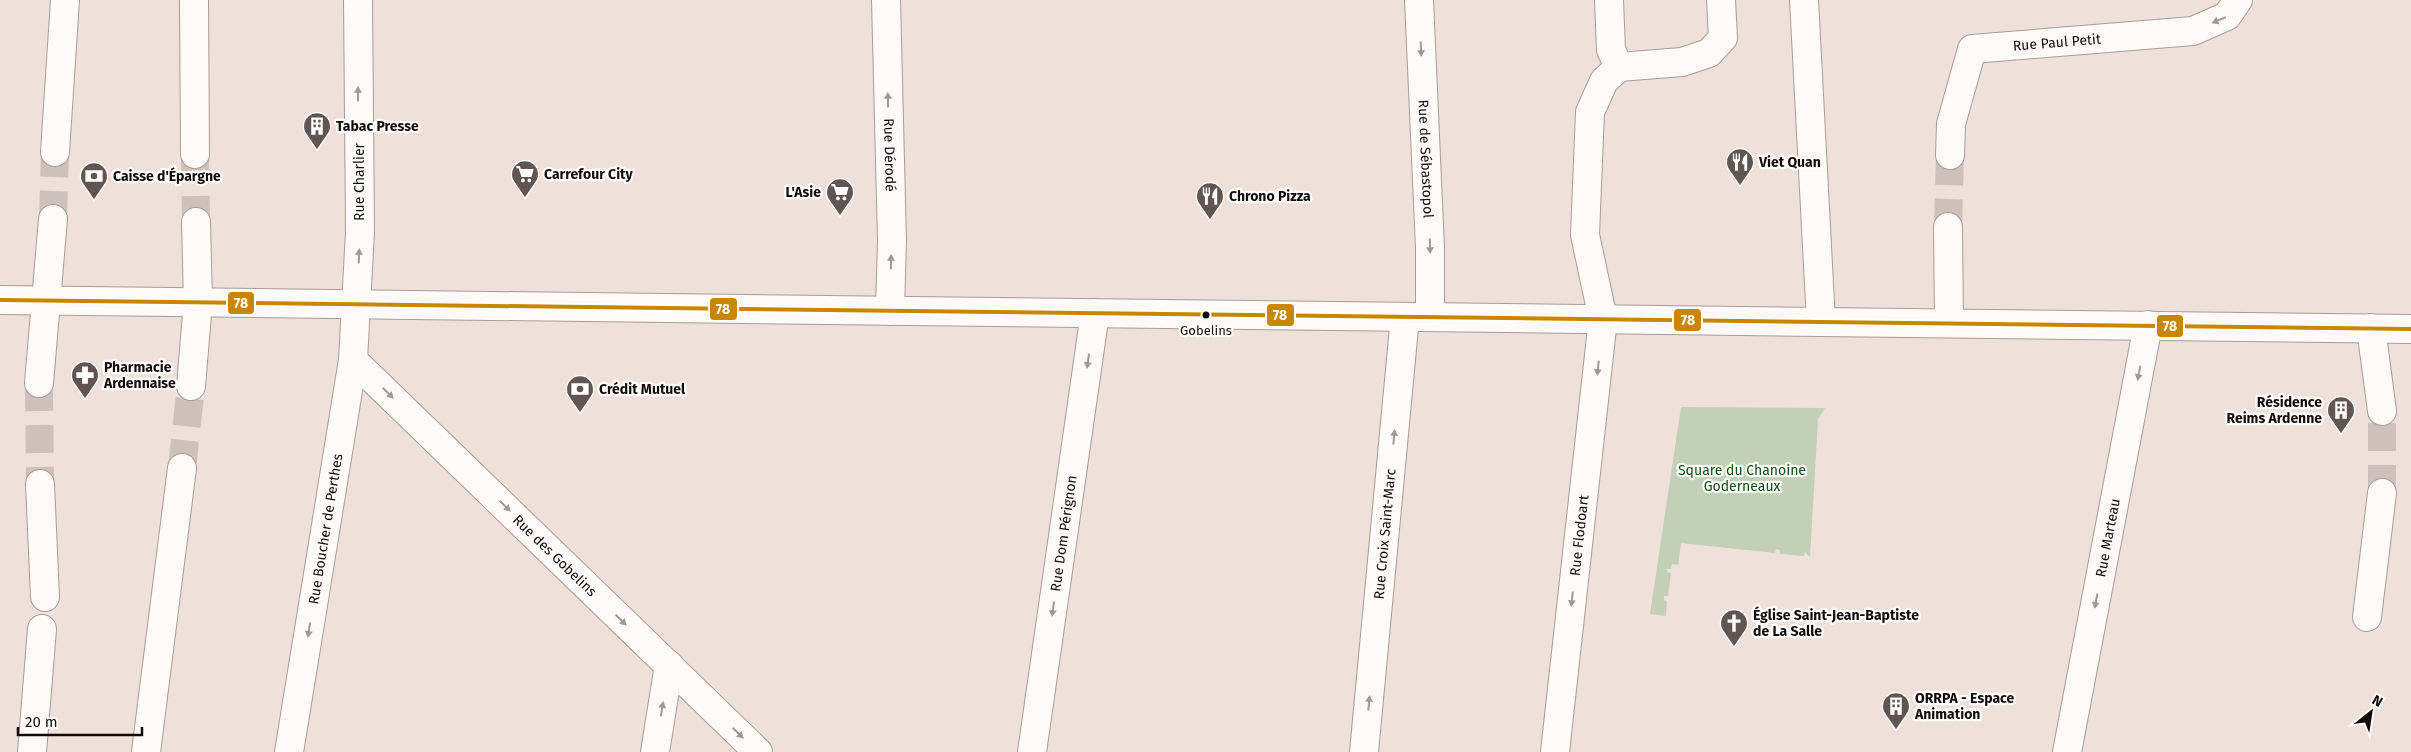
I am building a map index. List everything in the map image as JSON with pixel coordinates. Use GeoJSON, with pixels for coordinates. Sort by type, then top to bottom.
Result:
{"type":"FeatureCollection","features":[{"type":"Feature","properties":{"kind":"street"},"geometry":{"type":"LineString","coordinates":[[54,152],[65,0]]}},
{"type":"Feature","properties":{"kind":"street"},"geometry":{"type":"LineString","coordinates":[[194,0],[195,154]]}},
{"type":"Feature","properties":{"kind":"street","name":"Rue Charlier"},"geometry":{"type":"LineString","coordinates":[[357,305],[360,232],[358,0]]}},
{"type":"Feature","properties":{"kind":"street","name":"Rue Dérodé"},"geometry":{"type":"LineString","coordinates":[[886,0],[892,240],[890,311]]}},
{"type":"Feature","properties":{"kind":"street","name":"Rue de Sébastopol"},"geometry":{"type":"LineString","coordinates":[[1418,317],[1430,248],[1419,0]]}},
{"type":"Feature","properties":{"kind":"street"},"geometry":{"type":"LineString","coordinates":[[1609,0],[1611,50],[1619,67],[1682,62],[1709,53],[1723,38],[1721,0]]}},
{"type":"Feature","properties":{"kind":"street"},"geometry":{"type":"LineString","coordinates":[[1804,0],[1821,322]]}},
{"type":"Feature","properties":{"kind":"street","name":"Rue Paul Petit"},"geometry":{"type":"LineString","coordinates":[[1950,155],[1951,124],[1972,50],[2192,31],[2227,16],[2238,0]]}},
{"type":"Feature","properties":{"kind":"street","name":"Rue Flodoart"},"geometry":{"type":"LineString","coordinates":[[1555,752],[1603,319],[1585,234],[1590,112],[1604,81],[1619,67]]}},
{"type":"Feature","properties":{"kind":"street"},"geometry":{"type":"LineString","coordinates":[[39,383],[44,300],[53,220]]}},
{"type":"Feature","properties":{"kind":"street"},"geometry":{"type":"LineString","coordinates":[[191,386],[198,302],[196,222]]}},
{"type":"Feature","properties":{"kind":"street"},"geometry":{"type":"LineString","coordinates":[[1948,227],[1949,323]]}},
{"type":"Feature","properties":{"kind":"street"},"geometry":{"type":"LineString","coordinates":[[0,300],[2411,329]]}},
{"type":"Feature","properties":{"kind":"street","name":"Rue Boucher de Perthes"},"geometry":{"type":"LineString","coordinates":[[289,752],[353,360],[357,305]]}},
{"type":"Feature","properties":{"kind":"street","name":"Rue Dom Pérignon"},"geometry":{"type":"LineString","coordinates":[[1032,752],[1096,313]]}},
{"type":"Feature","properties":{"kind":"street","name":"Rue Croix Saint-Marc"},"geometry":{"type":"LineString","coordinates":[[1364,752],[1418,317]]}},
{"type":"Feature","properties":{"kind":"street","name":"Rue Marteau"},"geometry":{"type":"LineString","coordinates":[[2067,752],[2148,325]]}},
{"type":"Feature","properties":{"kind":"street"},"geometry":{"type":"LineString","coordinates":[[2371,328],[2382,411]]}},
{"type":"Feature","properties":{"kind":"street","name":"Rue des Gobelins"},"geometry":{"type":"LineString","coordinates":[[353,360],[758,752]]}},
{"type":"Feature","properties":{"kind":"street"},"geometry":{"type":"LineString","coordinates":[[146,752],[182,468]]}},
{"type":"Feature","properties":{"kind":"street"},"geometry":{"type":"LineString","coordinates":[[40,484],[45,597]]}},
{"type":"Feature","properties":{"kind":"street"},"geometry":{"type":"LineString","coordinates":[[2367,617],[2382,492]]}},
{"type":"Feature","properties":{"kind":"street"},"geometry":{"type":"LineString","coordinates":[[32,752],[42,629]]}},
{"type":"Feature","properties":{"kind":"street"},"geometry":{"type":"LineString","coordinates":[[655,752],[669,665]]}},
{"type":"Feature","properties":{"kind":"green space","name":"Square du Chanoine Goderneaux"},"geometry":{"type":"Polygon","coordinates":[[[1681,407],[1825,408],[1818,419],[1810,557],[1805,552],[1804,556],[1780,554],[1780,550],[1776,549],[1775,553],[1681,543],[1678,565],[1672,564],[1671,569],[1667,569],[1667,572],[1671,573],[1668,596],[1664,596],[1664,600],[1667,601],[1666,616],[1650,614],[1681,407]]]}},
{"type":"Feature","properties":{"kind":"tunnel"},"geometry":{"type":"LineString","coordinates":[[53,219],[55,152]]}},
{"type":"Feature","properties":{"kind":"tunnel"},"geometry":{"type":"LineString","coordinates":[[195,154],[196,222]]}},
{"type":"Feature","properties":{"kind":"tunnel"},"geometry":{"type":"LineString","coordinates":[[1948,227],[1950,155]]}},
{"type":"Feature","properties":{"kind":"tunnel"},"geometry":{"type":"LineString","coordinates":[[39,383],[40,484]]}},
{"type":"Feature","properties":{"kind":"tunnel"},"geometry":{"type":"LineString","coordinates":[[182,468],[191,386]]}},
{"type":"Feature","properties":{"kind":"tunnel"},"geometry":{"type":"LineString","coordinates":[[2382,411],[2382,493]]}},
{"type":"Feature","properties":{"kind":"transit line","name":"78"},"geometry":{"type":"LineString","coordinates":[[0,300],[2411,329]]}},
{"type":"Feature","properties":{"kind":"place","name":"Tabac Presse"},"geometry":{"type":"Point","coordinates":[317,150]}},
{"type":"Feature","properties":{"kind":"place","name":"Viet Quan"},"geometry":{"type":"Point","coordinates":[1740,186]}},
{"type":"Feature","properties":{"kind":"place","name":"Carrefour City"},"geometry":{"type":"Point","coordinates":[525,198]}},
{"type":"Feature","properties":{"kind":"place","name":"Caisse d'Épargne"},"geometry":{"type":"Point","coordinates":[94,200]}},
{"type":"Feature","properties":{"kind":"place","name":"L'Asie"},"geometry":{"type":"Point","coordinates":[840,216]}},
{"type":"Feature","properties":{"kind":"place","name":"Chrono Pizza"},"geometry":{"type":"Point","coordinates":[1210,220]}},
{"type":"Feature","properties":{"kind":"place","name":"Gobelins"},"geometry":{"type":"Point","coordinates":[1206,315]}},
{"type":"Feature","properties":{"kind":"place","name":"Pharmacie Ardennaise"},"geometry":{"type":"Point","coordinates":[85,399]}},
{"type":"Feature","properties":{"kind":"place","name":"Crédit Mutuel"},"geometry":{"type":"Point","coordinates":[580,413]}},
{"type":"Feature","properties":{"kind":"place","name":"Résidence Reims Ardenne"},"geometry":{"type":"Point","coordinates":[2341,434]}},
{"type":"Feature","properties":{"kind":"place","name":"Église Saint-Jean-Baptiste de La Salle"},"geometry":{"type":"Point","coordinates":[1734,647]}},
{"type":"Feature","properties":{"kind":"place","name":"ORRPA - Espace Animation"},"geometry":{"type":"Point","coordinates":[1896,730]}}]}
